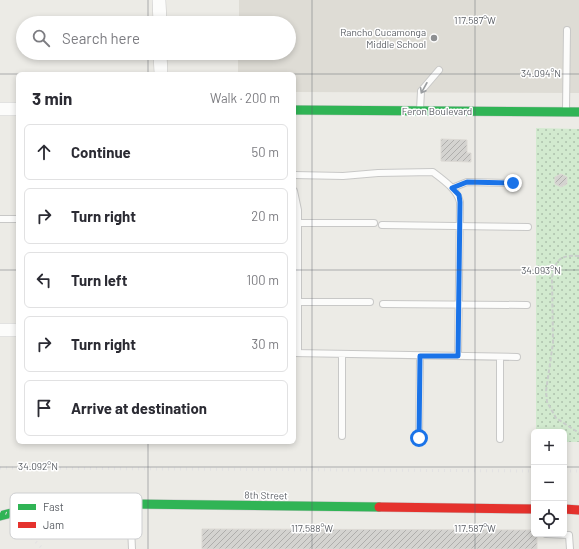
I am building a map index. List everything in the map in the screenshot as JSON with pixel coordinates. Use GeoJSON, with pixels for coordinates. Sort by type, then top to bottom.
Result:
{"type":"FeatureCollection","features":[{"type":"Feature","properties":{"kind":"street"},"geometry":{"type":"LineString","coordinates":[[159,0],[160,16]]}},
{"type":"Feature","properties":{"kind":"street"},"geometry":{"type":"LineString","coordinates":[[160,60],[161,72]]}},
{"type":"Feature","properties":{"kind":"street"},"geometry":{"type":"LineString","coordinates":[[0,109],[16,109]]}},
{"type":"Feature","properties":{"kind":"street","name":"Feron Boulevard"},"geometry":{"type":"LineString","coordinates":[[296,110],[579,112]]}},
{"type":"Feature","properties":{"kind":"street"},"geometry":{"type":"LineString","coordinates":[[0,330],[16,330]]}},
{"type":"Feature","properties":{"kind":"street","name":"8th Street"},"geometry":{"type":"LineString","coordinates":[[142,504],[531,509]]}},
{"type":"Feature","properties":{"kind":"street"},"geometry":{"type":"LineString","coordinates":[[567,509],[579,510]]}},
{"type":"Feature","properties":{"kind":"street","name":"8th Street"},"geometry":{"type":"LineString","coordinates":[[0,516],[10,513]]}},
{"type":"Feature","properties":{"kind":"lane"},"geometry":{"type":"LineString","coordinates":[[566,112],[567,30]]}},
{"type":"Feature","properties":{"kind":"lane"},"geometry":{"type":"LineString","coordinates":[[420,111],[421,91],[439,70]]}},
{"type":"Feature","properties":{"kind":"lane"},"geometry":{"type":"LineString","coordinates":[[296,175],[343,176],[378,173],[433,172],[459,195],[458,356]]}},
{"type":"Feature","properties":{"kind":"lane"},"geometry":{"type":"LineString","coordinates":[[452,188],[467,182],[513,183]]}},
{"type":"Feature","properties":{"kind":"lane"},"geometry":{"type":"LineString","coordinates":[[296,196],[296,353],[517,357]]}},
{"type":"Feature","properties":{"kind":"lane"},"geometry":{"type":"LineString","coordinates":[[0,219],[16,219]]}},
{"type":"Feature","properties":{"kind":"lane"},"geometry":{"type":"LineString","coordinates":[[296,223],[374,223]]}},
{"type":"Feature","properties":{"kind":"lane"},"geometry":{"type":"LineString","coordinates":[[382,225],[528,227]]}},
{"type":"Feature","properties":{"kind":"lane"},"geometry":{"type":"LineString","coordinates":[[296,302],[370,302]]}},
{"type":"Feature","properties":{"kind":"lane"},"geometry":{"type":"LineString","coordinates":[[383,304],[527,305]]}},
{"type":"Feature","properties":{"kind":"lane"},"geometry":{"type":"LineString","coordinates":[[342,354],[342,436]]}},
{"type":"Feature","properties":{"kind":"lane"},"geometry":{"type":"LineString","coordinates":[[419,438],[420,356]]}},
{"type":"Feature","properties":{"kind":"lane"},"geometry":{"type":"LineString","coordinates":[[500,357],[500,439]]}},
{"type":"Feature","properties":{"kind":"lane"},"geometry":{"type":"LineString","coordinates":[[567,535],[569,535],[570,549]]}},
{"type":"Feature","properties":{"kind":"lane"},"geometry":{"type":"LineString","coordinates":[[132,539],[132,549]]}},
{"type":"Feature","properties":{"kind":"path"},"geometry":{"type":"LineString","coordinates":[[579,256],[567,256],[559,259],[553,272],[553,343],[546,392],[547,402],[556,418],[579,433]]}},
{"type":"Feature","properties":{"kind":"shaded area","name":"Rancho Cucamonga Middle School"},"geometry":{"type":"Polygon","coordinates":[[[239,0],[579,0],[579,93],[296,92],[296,72],[238,72],[238,60],[296,60],[296,16],[239,16],[239,0]]]}},
{"type":"Feature","properties":{"kind":"green space"},"geometry":{"type":"Polygon","coordinates":[[[536,128],[579,129],[579,442],[567,442],[567,429],[536,429],[536,128]]]}},
{"type":"Feature","properties":{"kind":"building"},"geometry":{"type":"Polygon","coordinates":[[[441,139],[467,140],[467,153],[471,153],[471,162],[441,161],[441,139]]]}},
{"type":"Feature","properties":{"kind":"building"},"geometry":{"type":"Polygon","coordinates":[[[561,174],[567,177],[567,184],[561,187],[555,184],[555,177],[561,174]]]}},
{"type":"Feature","properties":{"kind":"building"},"geometry":{"type":"Polygon","coordinates":[[[202,529],[531,530],[531,537],[537,537],[537,549],[202,549],[202,529]]]}},
{"type":"Feature","properties":{"kind":"railway"},"geometry":{"type":"LineString","coordinates":[[0,468],[531,471]]}},
{"type":"Feature","properties":{"kind":"railway"},"geometry":{"type":"LineString","coordinates":[[567,471],[579,471]]}},
{"type":"Feature","properties":{"kind":"railway"},"geometry":{"type":"LineString","coordinates":[[0,511],[10,516]]}},
{"type":"Feature","properties":{"kind":"railway"},"geometry":{"type":"LineString","coordinates":[[33,539],[43,549]]}},
{"type":"Feature","properties":{"kind":"traffic: fast"},"geometry":{"type":"LineString","coordinates":[[296,110],[579,112]]}},
{"type":"Feature","properties":{"kind":"traffic: fast"},"geometry":{"type":"LineString","coordinates":[[142,504],[379,507]]}},
{"type":"Feature","properties":{"kind":"traffic: fast"},"geometry":{"type":"LineString","coordinates":[[0,516],[10,513]]}},
{"type":"Feature","properties":{"kind":"traffic: jam"},"geometry":{"type":"LineString","coordinates":[[379,507],[531,509]]}},
{"type":"Feature","properties":{"kind":"traffic: jam"},"geometry":{"type":"LineString","coordinates":[[567,509],[579,510]]}},
{"type":"Feature","properties":{"kind":"place","name":"Rancho Cucamonga Middle School"},"geometry":{"type":"Point","coordinates":[434,38]}},
{"type":"Feature","properties":{"kind":"route"},"geometry":{"type":"LineString","coordinates":[[419,438],[420,356],[458,356],[460,202],[459,195],[452,188],[467,182],[513,183]]}}]}
